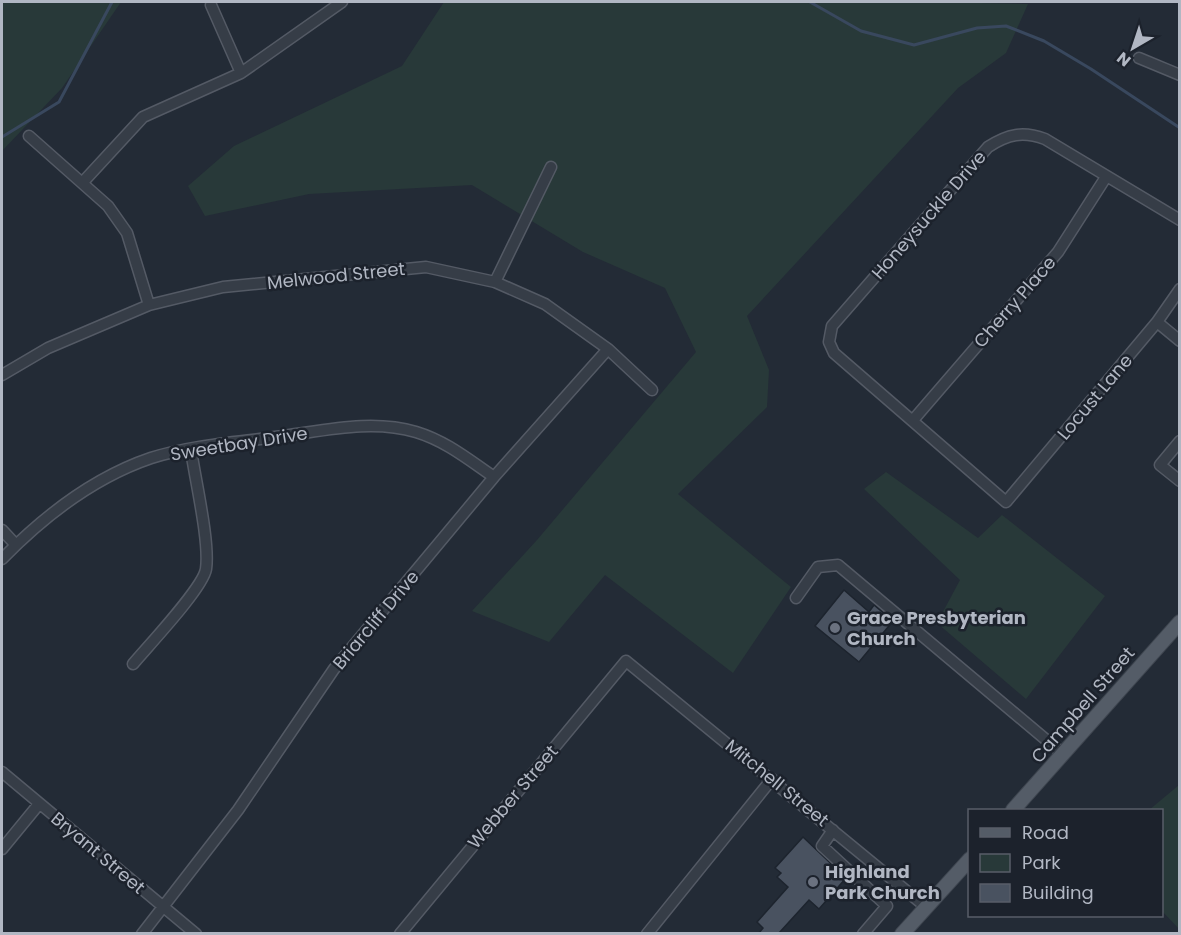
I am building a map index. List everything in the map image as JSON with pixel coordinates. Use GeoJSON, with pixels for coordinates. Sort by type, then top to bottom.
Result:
{"type":"FeatureCollection","features":[{"type":"Feature","properties":{"kind":"main road","name":"Campbell Street"},"geometry":{"type":"LineString","coordinates":[[1014,809],[1178,627]]}},
{"type":"Feature","properties":{"kind":"main road"},"geometry":{"type":"LineString","coordinates":[[902,933],[968,860]]}},
{"type":"Feature","properties":{"kind":"street"},"geometry":{"type":"LineString","coordinates":[[83,182],[143,117],[241,73],[342,2]]}},
{"type":"Feature","properties":{"kind":"street"},"geometry":{"type":"LineString","coordinates":[[211,5],[241,73]]}},
{"type":"Feature","properties":{"kind":"street"},"geometry":{"type":"LineString","coordinates":[[1139,58],[1179,75]]}},
{"type":"Feature","properties":{"kind":"street","name":"Honeysuckle Drive"},"geometry":{"type":"LineString","coordinates":[[914,419],[834,353],[829,342],[832,326],[988,147],[1002,138],[1016,134],[1032,134],[1045,139],[1179,220]]}},
{"type":"Feature","properties":{"kind":"street"},"geometry":{"type":"LineString","coordinates":[[29,136],[108,206],[127,233],[149,305]]}},
{"type":"Feature","properties":{"kind":"street"},"geometry":{"type":"LineString","coordinates":[[495,282],[551,167]]}},
{"type":"Feature","properties":{"kind":"street","name":"Cherry Place"},"geometry":{"type":"LineString","coordinates":[[914,419],[1058,252],[1106,177]]}},
{"type":"Feature","properties":{"kind":"street","name":"Melwood Street"},"geometry":{"type":"LineString","coordinates":[[2,375],[48,348],[149,305],[223,288],[426,267],[495,282],[544,304],[608,349],[652,390]]}},
{"type":"Feature","properties":{"kind":"street","name":"Locust Lane"},"geometry":{"type":"LineString","coordinates":[[914,419],[1006,502],[1158,322],[1179,289]]}},
{"type":"Feature","properties":{"kind":"street"},"geometry":{"type":"LineString","coordinates":[[1158,322],[1179,340]]}},
{"type":"Feature","properties":{"kind":"street","name":"Briarcliff Drive"},"geometry":{"type":"LineString","coordinates":[[142,933],[238,810],[334,669],[494,477],[608,349]]}},
{"type":"Feature","properties":{"kind":"street","name":"Sweetbay Drive"},"geometry":{"type":"LineString","coordinates":[[2,559],[53,513],[95,485],[151,458],[190,450],[346,428],[387,426],[444,443],[494,477]]}},
{"type":"Feature","properties":{"kind":"street"},"geometry":{"type":"LineString","coordinates":[[1179,441],[1160,465],[1179,481]]}},
{"type":"Feature","properties":{"kind":"street"},"geometry":{"type":"LineString","coordinates":[[133,664],[206,571],[207,552],[190,450]]}},
{"type":"Feature","properties":{"kind":"street"},"geometry":{"type":"LineString","coordinates":[[2,530],[16,545]]}},
{"type":"Feature","properties":{"kind":"street"},"geometry":{"type":"LineString","coordinates":[[796,598],[818,567],[838,565],[1063,754]]}},
{"type":"Feature","properties":{"kind":"street","name":"Mitchell Street"},"geometry":{"type":"LineString","coordinates":[[626,661],[926,907]]}},
{"type":"Feature","properties":{"kind":"street","name":"Webber Street"},"geometry":{"type":"LineString","coordinates":[[400,933],[626,661]]}},
{"type":"Feature","properties":{"kind":"street","name":"Bryant Street"},"geometry":{"type":"LineString","coordinates":[[2,772],[196,933]]}},
{"type":"Feature","properties":{"kind":"street"},"geometry":{"type":"LineString","coordinates":[[647,933],[772,779]]}},
{"type":"Feature","properties":{"kind":"street"},"geometry":{"type":"LineString","coordinates":[[2,849],[39,804]]}},
{"type":"Feature","properties":{"kind":"street"},"geometry":{"type":"LineString","coordinates":[[833,830],[822,846],[887,906],[863,933]]}},
{"type":"Feature","properties":{"kind":"green space"},"geometry":{"type":"Polygon","coordinates":[[[2,2],[121,2],[62,88],[2,151],[2,2]]]}},
{"type":"Feature","properties":{"kind":"green space"},"geometry":{"type":"Polygon","coordinates":[[[444,2],[1028,4],[1006,53],[958,88],[747,316],[769,370],[767,407],[678,494],[791,587],[733,673],[605,575],[549,642],[472,611],[537,540],[696,352],[665,288],[583,252],[472,185],[309,194],[205,216],[188,186],[234,146],[402,66],[444,2]]]}},
{"type":"Feature","properties":{"kind":"green space"},"geometry":{"type":"Polygon","coordinates":[[[886,472],[978,538],[1002,515],[1105,596],[1026,699],[937,623],[960,580],[864,489],[886,472]]]}},
{"type":"Feature","properties":{"kind":"green space"},"geometry":{"type":"Polygon","coordinates":[[[1179,785],[1179,929],[1163,912],[1163,809],[1150,809],[1179,785]]]}},
{"type":"Feature","properties":{"kind":"building","name":"Grace Presbyterian Church"},"geometry":{"type":"Polygon","coordinates":[[[844,590],[869,612],[874,605],[893,621],[859,662],[815,626],[844,590]]]}},
{"type":"Feature","properties":{"kind":"building","name":"Highland Park Church"},"geometry":{"type":"Polygon","coordinates":[[[803,837],[846,878],[819,909],[809,900],[779,933],[759,933],[763,928],[757,922],[788,887],[777,877],[781,873],[775,868],[803,837]]]}},
{"type":"Feature","properties":{"kind":"waterway"},"geometry":{"type":"LineString","coordinates":[[2,137],[59,102],[112,2]]}},
{"type":"Feature","properties":{"kind":"waterway"},"geometry":{"type":"LineString","coordinates":[[810,2],[861,31],[914,45],[977,28],[1006,26],[1044,41],[1180,128]]}},
{"type":"Feature","properties":{"kind":"place","name":"Grace Presbyterian Church"},"geometry":{"type":"Point","coordinates":[835,628]}},
{"type":"Feature","properties":{"kind":"place","name":"Highland Park Church"},"geometry":{"type":"Point","coordinates":[813,882]}}]}
